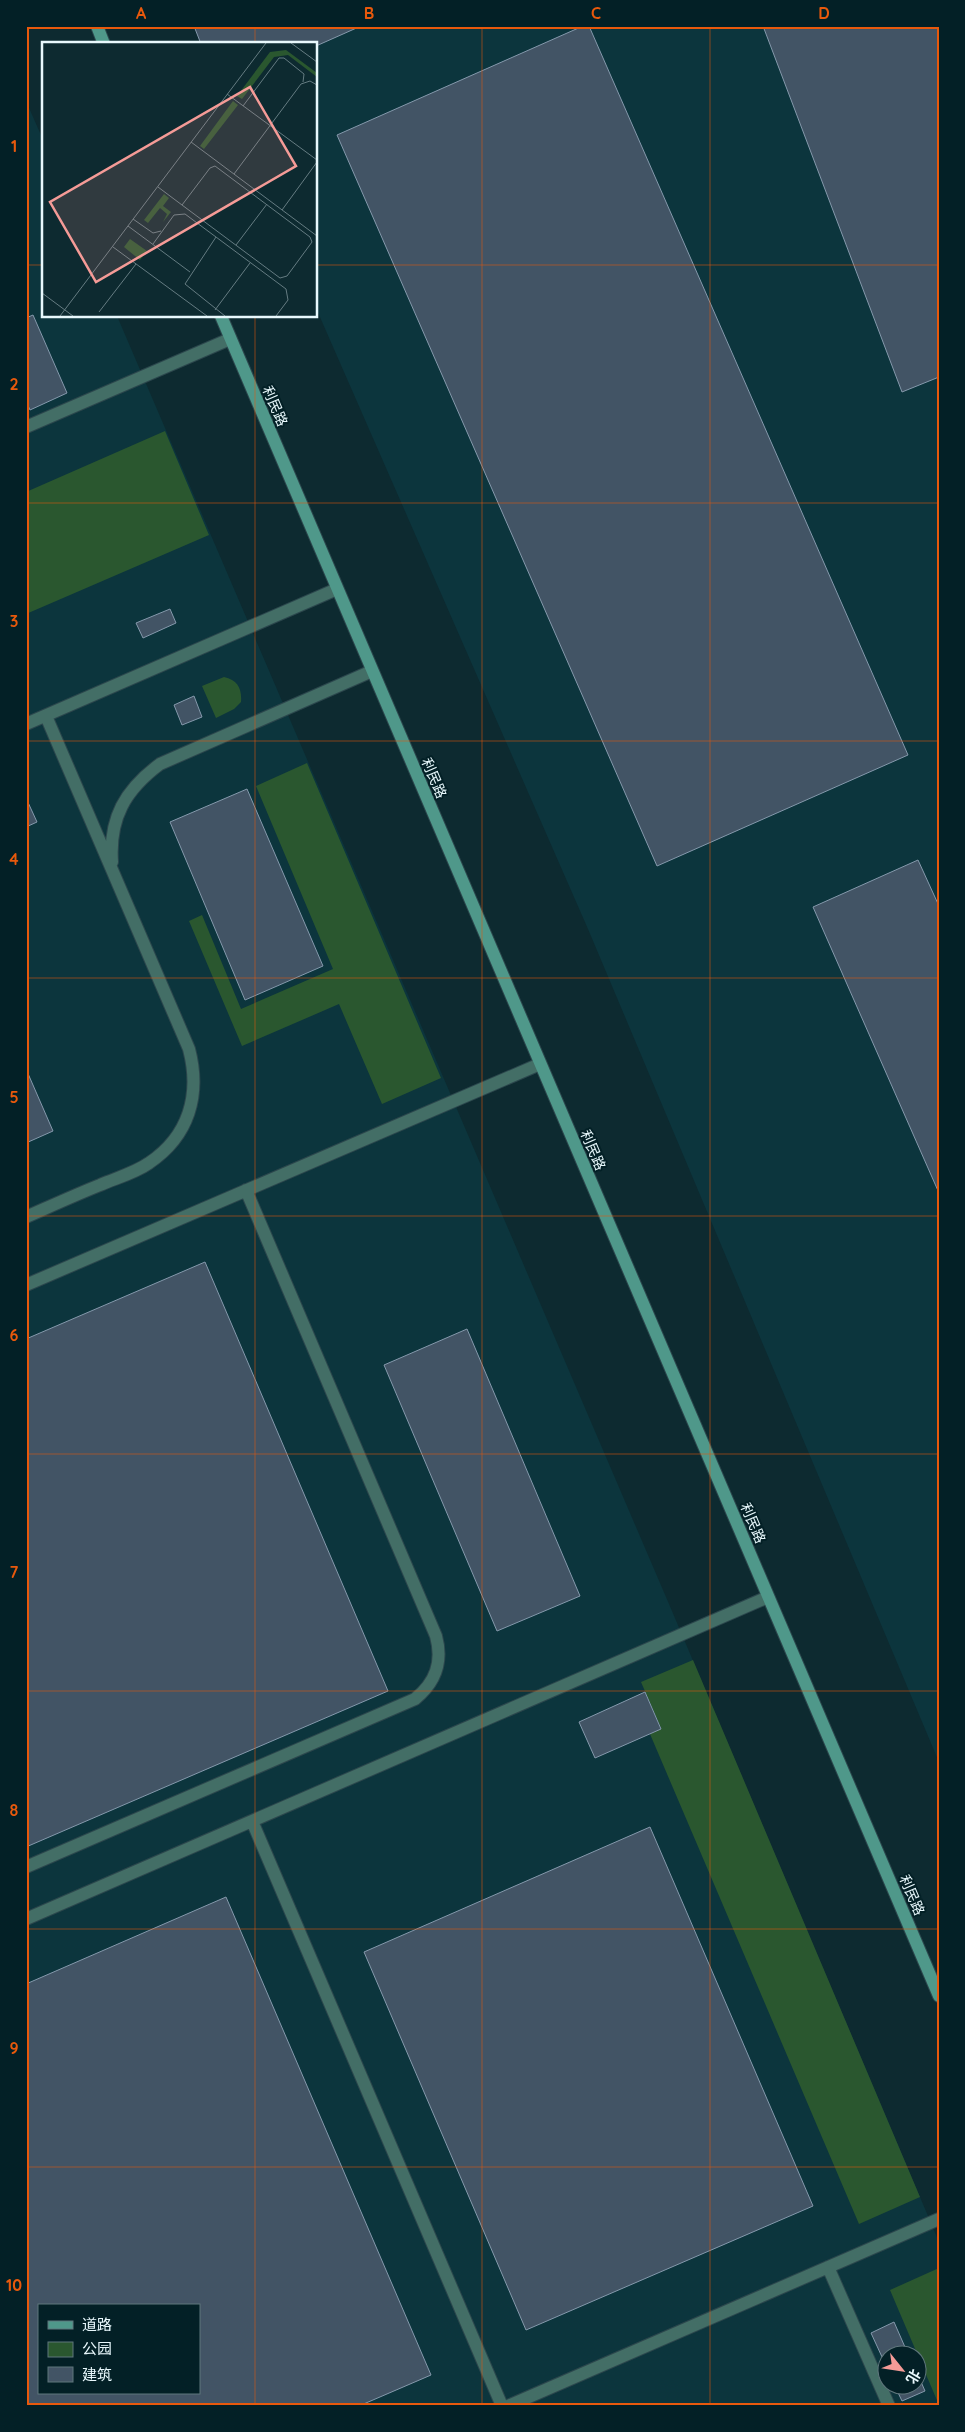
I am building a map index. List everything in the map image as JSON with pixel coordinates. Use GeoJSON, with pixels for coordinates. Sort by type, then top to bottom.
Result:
{"type":"FeatureCollection","features":[{"type":"Feature","properties":{"kind":"main road"},"geometry":{"type":"LineString","coordinates":[[97,26],[103,42]]}},
{"type":"Feature","properties":{"kind":"main road","name":"利民路"},"geometry":{"type":"LineString","coordinates":[[221,318],[939,1996]]}},
{"type":"Feature","properties":{"kind":"lane"},"geometry":{"type":"LineString","coordinates":[[26,426],[230,339]]}},
{"type":"Feature","properties":{"kind":"lane"},"geometry":{"type":"LineString","coordinates":[[26,724],[337,590]]}},
{"type":"Feature","properties":{"kind":"lane"},"geometry":{"type":"LineString","coordinates":[[113,873],[112,835],[118,813],[129,792],[142,777],[160,764],[372,671]]}},
{"type":"Feature","properties":{"kind":"lane"},"geometry":{"type":"LineString","coordinates":[[26,1217],[147,1164],[166,1150],[179,1135],[193,1096],[194,1073],[189,1049],[46,716]]}},
{"type":"Feature","properties":{"kind":"lane"},"geometry":{"type":"LineString","coordinates":[[26,1284],[540,1064]]}},
{"type":"Feature","properties":{"kind":"lane"},"geometry":{"type":"LineString","coordinates":[[26,1867],[415,1699],[426,1690],[439,1663],[440,1650],[436,1636],[246,1190]]}},
{"type":"Feature","properties":{"kind":"lane"},"geometry":{"type":"LineString","coordinates":[[26,1919],[768,1597]]}},
{"type":"Feature","properties":{"kind":"lane"},"geometry":{"type":"LineString","coordinates":[[252,1821],[502,2406]]}},
{"type":"Feature","properties":{"kind":"lane"},"geometry":{"type":"LineString","coordinates":[[508,2406],[939,2219]]}},
{"type":"Feature","properties":{"kind":"lane"},"geometry":{"type":"LineString","coordinates":[[828,2266],[889,2406]]}},
{"type":"Feature","properties":{"kind":"shaded area"},"geometry":{"type":"Polygon","coordinates":[[[361,26],[939,26],[939,1762],[588,929],[318,313],[318,45],[361,26]]]}},
{"type":"Feature","properties":{"kind":"shaded area"},"geometry":{"type":"Polygon","coordinates":[[[26,101],[42,137],[42,318],[118,318],[669,1604],[939,2242],[939,2406],[26,2406],[26,101]]]}},
{"type":"Feature","properties":{"kind":"green space"},"geometry":{"type":"Polygon","coordinates":[[[165,431],[209,535],[26,614],[26,492],[165,431]]]}},
{"type":"Feature","properties":{"kind":"green space"},"geometry":{"type":"Polygon","coordinates":[[[224,677],[236,683],[240,689],[241,702],[234,709],[216,718],[202,686],[224,677]]]}},
{"type":"Feature","properties":{"kind":"green space"},"geometry":{"type":"Polygon","coordinates":[[[307,763],[441,1078],[382,1104],[339,1004],[242,1046],[189,921],[202,915],[241,1009],[333,969],[256,786],[307,763]]]}},
{"type":"Feature","properties":{"kind":"green space"},"geometry":{"type":"Polygon","coordinates":[[[693,1660],[920,2197],[859,2224],[650,1734],[661,1728],[641,1682],[693,1660]]]}},
{"type":"Feature","properties":{"kind":"green space"},"geometry":{"type":"Polygon","coordinates":[[[939,2268],[939,2405],[928,2379],[928,2344],[913,2344],[890,2290],[939,2268]]]}},
{"type":"Feature","properties":{"kind":"building"},"geometry":{"type":"Polygon","coordinates":[[[194,26],[361,26],[318,45],[318,42],[200,42],[194,26]]]}},
{"type":"Feature","properties":{"kind":"building"},"geometry":{"type":"Polygon","coordinates":[[[583,26],[589,26],[908,755],[657,866],[337,135],[583,26]]]}},
{"type":"Feature","properties":{"kind":"building"},"geometry":{"type":"Polygon","coordinates":[[[763,26],[939,26],[939,377],[902,392],[763,26]]]}},
{"type":"Feature","properties":{"kind":"building"},"geometry":{"type":"Polygon","coordinates":[[[33,315],[67,393],[30,410],[26,401],[26,318],[33,315]]]}},
{"type":"Feature","properties":{"kind":"building"},"geometry":{"type":"Polygon","coordinates":[[[170,609],[176,623],[143,638],[136,623],[170,609]]]}},
{"type":"Feature","properties":{"kind":"building"},"geometry":{"type":"Polygon","coordinates":[[[194,696],[202,717],[182,725],[174,705],[194,696]]]}},
{"type":"Feature","properties":{"kind":"building"},"geometry":{"type":"Polygon","coordinates":[[[247,789],[323,966],[245,1000],[170,822],[247,789]]]}},
{"type":"Feature","properties":{"kind":"building"},"geometry":{"type":"Polygon","coordinates":[[[26,798],[37,822],[26,827],[26,798]]]}},
{"type":"Feature","properties":{"kind":"building"},"geometry":{"type":"Polygon","coordinates":[[[918,860],[939,906],[939,1193],[813,907],[918,860]]]}},
{"type":"Feature","properties":{"kind":"building"},"geometry":{"type":"Polygon","coordinates":[[[26,1069],[53,1131],[26,1143],[26,1069]]]}},
{"type":"Feature","properties":{"kind":"building"},"geometry":{"type":"Polygon","coordinates":[[[205,1262],[388,1691],[26,1847],[26,1339],[205,1262]]]}},
{"type":"Feature","properties":{"kind":"building"},"geometry":{"type":"Polygon","coordinates":[[[467,1329],[580,1596],[497,1631],[384,1365],[467,1329]]]}},
{"type":"Feature","properties":{"kind":"building"},"geometry":{"type":"Polygon","coordinates":[[[645,1692],[661,1729],[595,1758],[579,1722],[645,1692]]]}},
{"type":"Feature","properties":{"kind":"building"},"geometry":{"type":"Polygon","coordinates":[[[650,1827],[813,2206],[526,2330],[364,1952],[650,1827]]]}},
{"type":"Feature","properties":{"kind":"building"},"geometry":{"type":"Polygon","coordinates":[[[226,1897],[431,2375],[359,2406],[26,2406],[26,1984],[226,1897]]]}},
{"type":"Feature","properties":{"kind":"building"},"geometry":{"type":"Polygon","coordinates":[[[894,2322],[904,2344],[878,2344],[878,2348],[871,2333],[894,2322]]]}},
{"type":"Feature","properties":{"kind":"building"},"geometry":{"type":"Polygon","coordinates":[[[899,2394],[918,2394],[902,2401],[899,2394]]]}}]}
